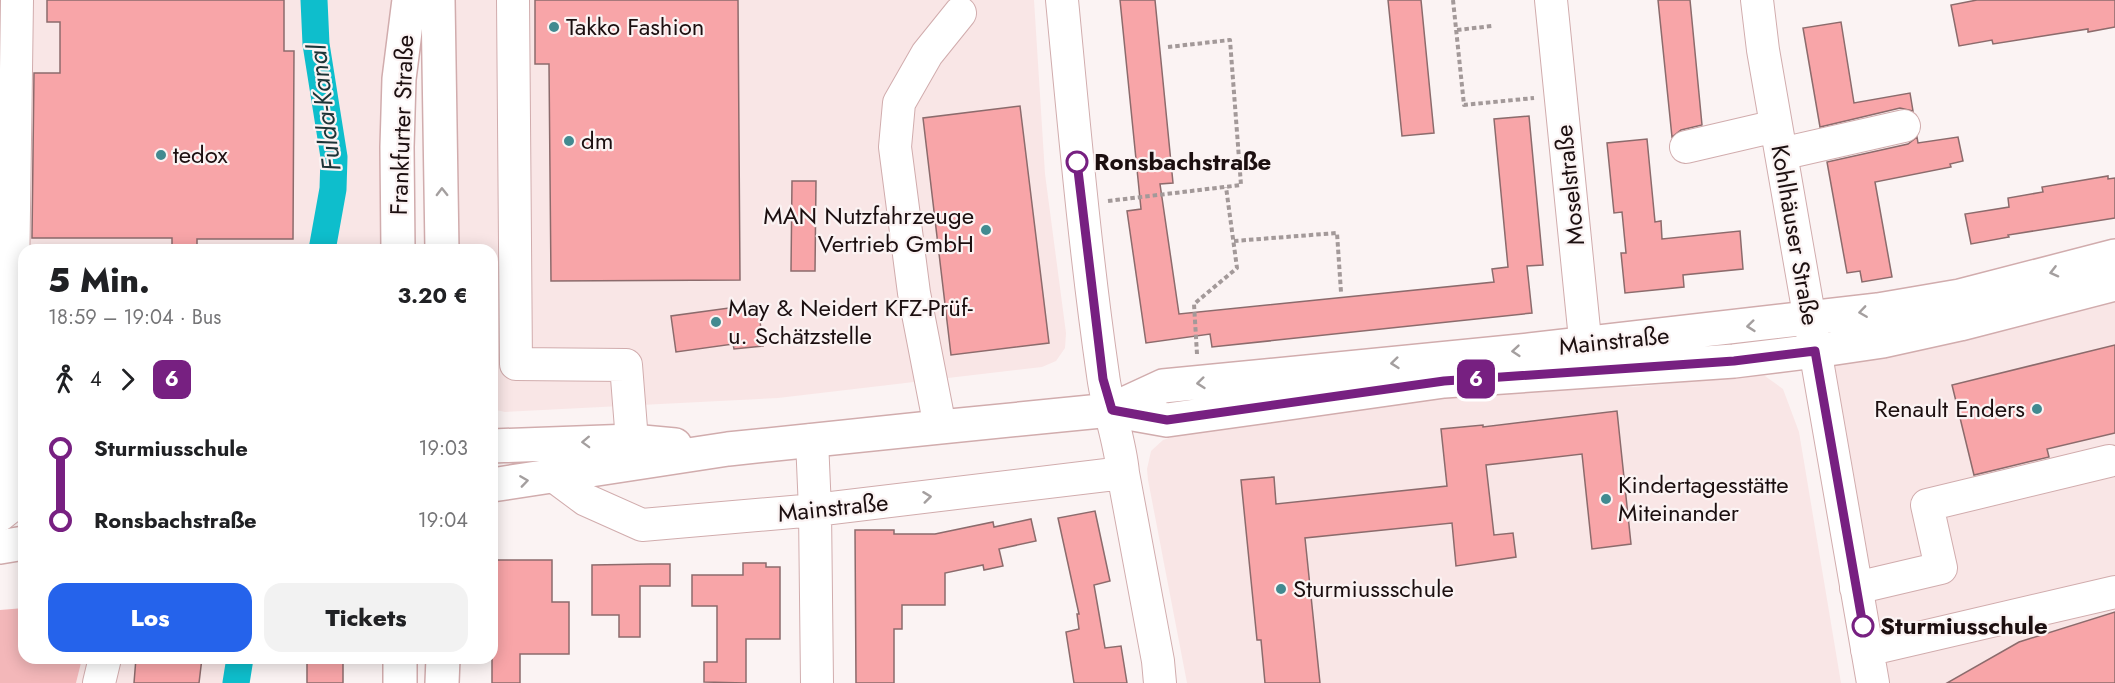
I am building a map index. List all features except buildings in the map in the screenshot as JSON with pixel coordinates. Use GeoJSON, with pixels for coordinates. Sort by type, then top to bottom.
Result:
{"type":"FeatureCollection","features":[{"type":"Feature","properties":{"kind":"main road","name":"Frankfurter Straße"},"geometry":{"type":"LineString","coordinates":[[398,244],[399,79],[409,0]]}},
{"type":"Feature","properties":{"kind":"main road","name":"Frankfurter Straße"},"geometry":{"type":"LineString","coordinates":[[438,0],[442,244]]}},
{"type":"Feature","properties":{"kind":"main road","name":"Mainstraße"},"geometry":{"type":"LineString","coordinates":[[498,484],[728,449],[1112,410],[1167,420],[1444,381],[1809,319],[1960,296],[2115,256]]}},
{"type":"Feature","properties":{"kind":"main road","name":"Mainstraße"},"geometry":{"type":"LineString","coordinates":[[1587,357],[1734,361],[1815,351],[1883,341],[1960,324],[2115,284]]}},
{"type":"Feature","properties":{"kind":"main road","name":"Mainstraße"},"geometry":{"type":"LineString","coordinates":[[498,446],[632,441],[728,449]]}},
{"type":"Feature","properties":{"kind":"main road"},"geometry":{"type":"LineString","coordinates":[[0,547],[18,544]]}},
{"type":"Feature","properties":{"kind":"main road"},"geometry":{"type":"LineString","coordinates":[[400,664],[400,683]]}},
{"type":"Feature","properties":{"kind":"main road"},"geometry":{"type":"LineString","coordinates":[[442,683],[443,664]]}},
{"type":"Feature","properties":{"kind":"street"},"geometry":{"type":"LineString","coordinates":[[10,507],[17,0]]}},
{"type":"Feature","properties":{"kind":"street"},"geometry":{"type":"LineString","coordinates":[[513,0],[516,364],[626,365],[632,441]]}},
{"type":"Feature","properties":{"kind":"street"},"geometry":{"type":"LineString","coordinates":[[1062,0],[1103,379],[1122,454],[1123,473],[1158,661],[1160,683]]}},
{"type":"Feature","properties":{"kind":"street","name":"Moselstraße"},"geometry":{"type":"LineString","coordinates":[[1551,0],[1587,357]]}},
{"type":"Feature","properties":{"kind":"street","name":"Kohlhäuser Straße"},"geometry":{"type":"LineString","coordinates":[[1757,0],[1763,50],[1873,683]]}},
{"type":"Feature","properties":{"kind":"street"},"geometry":{"type":"LineString","coordinates":[[940,427],[914,292],[895,147],[899,103],[927,54],[960,13]]}},
{"type":"Feature","properties":{"kind":"street"},"geometry":{"type":"LineString","coordinates":[[1686,147],[1781,152],[1904,126]]}},
{"type":"Feature","properties":{"kind":"street"},"geometry":{"type":"LineString","coordinates":[[812,440],[817,683]]}},
{"type":"Feature","properties":{"kind":"street"},"geometry":{"type":"LineString","coordinates":[[1856,588],[1941,568],[1927,505],[2109,461]]}},
{"type":"Feature","properties":{"kind":"street","name":"Mainstraße"},"geometry":{"type":"LineString","coordinates":[[555,477],[586,500],[642,525],[815,510],[1123,473]]}},
{"type":"Feature","properties":{"kind":"street"},"geometry":{"type":"LineString","coordinates":[[1867,650],[2115,592]]}},
{"type":"Feature","properties":{"kind":"street"},"geometry":{"type":"LineString","coordinates":[[99,683],[104,664]]}},
{"type":"Feature","properties":{"kind":"path"},"geometry":{"type":"LineString","coordinates":[[1454,0],[1464,105],[1540,98]]}},
{"type":"Feature","properties":{"kind":"path"},"geometry":{"type":"LineString","coordinates":[[1457,30],[1492,26]]}},
{"type":"Feature","properties":{"kind":"path"},"geometry":{"type":"LineString","coordinates":[[1106,202],[1241,185],[1230,40],[1168,47]]}},
{"type":"Feature","properties":{"kind":"path"},"geometry":{"type":"LineString","coordinates":[[1197,354],[1194,304],[1237,268],[1226,187]]}},
{"type":"Feature","properties":{"kind":"path"},"geometry":{"type":"LineString","coordinates":[[1234,241],[1337,233],[1341,292]]}},
{"type":"Feature","properties":{"kind":"shaded area"},"geometry":{"type":"Polygon","coordinates":[[[0,0],[392,0],[384,244],[18,244],[18,309],[0,487],[0,0]]]}},
{"type":"Feature","properties":{"kind":"shaded area"},"geometry":{"type":"Polygon","coordinates":[[[455,0],[1034,0],[1045,174],[1066,333],[1065,348],[1056,361],[1042,367],[778,398],[505,412],[498,410],[498,244],[458,244],[455,0]]]}},
{"type":"Feature","properties":{"kind":"shaded area"},"geometry":{"type":"Polygon","coordinates":[[[2115,293],[2115,683],[1890,683],[1834,361],[2115,293]]]}},
{"type":"Feature","properties":{"kind":"shaded area","name":"Sturmiusschule"},"geometry":{"type":"Polygon","coordinates":[[[1755,375],[1765,376],[1783,389],[1799,432],[1841,683],[1187,683],[1148,480],[1147,469],[1151,451],[1163,440],[1193,430],[1241,422],[1528,389],[1636,387],[1755,375]]]}},
{"type":"Feature","properties":{"kind":"shaded area"},"geometry":{"type":"Polygon","coordinates":[[[18,608],[18,664],[81,664],[76,683],[0,683],[0,610],[18,608]]]}},
{"type":"Feature","properties":{"kind":"shaded area"},"geometry":{"type":"Polygon","coordinates":[[[81,664],[228,664],[226,683],[76,683],[81,664]]]}},
{"type":"Feature","properties":{"kind":"waterway","name":"Fulda-Kanal"},"geometry":{"type":"LineString","coordinates":[[314,0],[316,44],[334,157],[333,189],[323,244]]}},
{"type":"Feature","properties":{"kind":"waterway","name":"Fulda-Kanal"},"geometry":{"type":"LineString","coordinates":[[236,683],[239,664]]}},
{"type":"Feature","properties":{"kind":"bus line","name":"6"},"geometry":{"type":"LineString","coordinates":[[1077,162],[1103,379],[1112,410],[1167,420],[1444,381],[1734,361],[1815,351],[1863,626]]}},
{"type":"Feature","properties":{"kind":"place","name":"Takko Fashion"},"geometry":{"type":"Point","coordinates":[554,27]}},
{"type":"Feature","properties":{"kind":"place","name":"dm"},"geometry":{"type":"Point","coordinates":[569,141]}},
{"type":"Feature","properties":{"kind":"place","name":"tedox"},"geometry":{"type":"Point","coordinates":[161,155]}},
{"type":"Feature","properties":{"kind":"place","name":"Ronsbachstraße"},"geometry":{"type":"Point","coordinates":[1077,162]}},
{"type":"Feature","properties":{"kind":"place","name":"MAN Nutzfahrzeuge Vertrieb GmbH"},"geometry":{"type":"Point","coordinates":[986,230]}},
{"type":"Feature","properties":{"kind":"place","name":"May & Neidert KFZ-Prüf- u. Schätzstelle"},"geometry":{"type":"Point","coordinates":[716,322]}},
{"type":"Feature","properties":{"kind":"place","name":"Renault Enders"},"geometry":{"type":"Point","coordinates":[2037,409]}},
{"type":"Feature","properties":{"kind":"place","name":"Kindertagesstätte Miteinander"},"geometry":{"type":"Point","coordinates":[1606,499]}},
{"type":"Feature","properties":{"kind":"place","name":"Sturmiussschule"},"geometry":{"type":"Point","coordinates":[1281,589]}},
{"type":"Feature","properties":{"kind":"place","name":"Sturmiusschule"},"geometry":{"type":"Point","coordinates":[1863,626]}}]}
